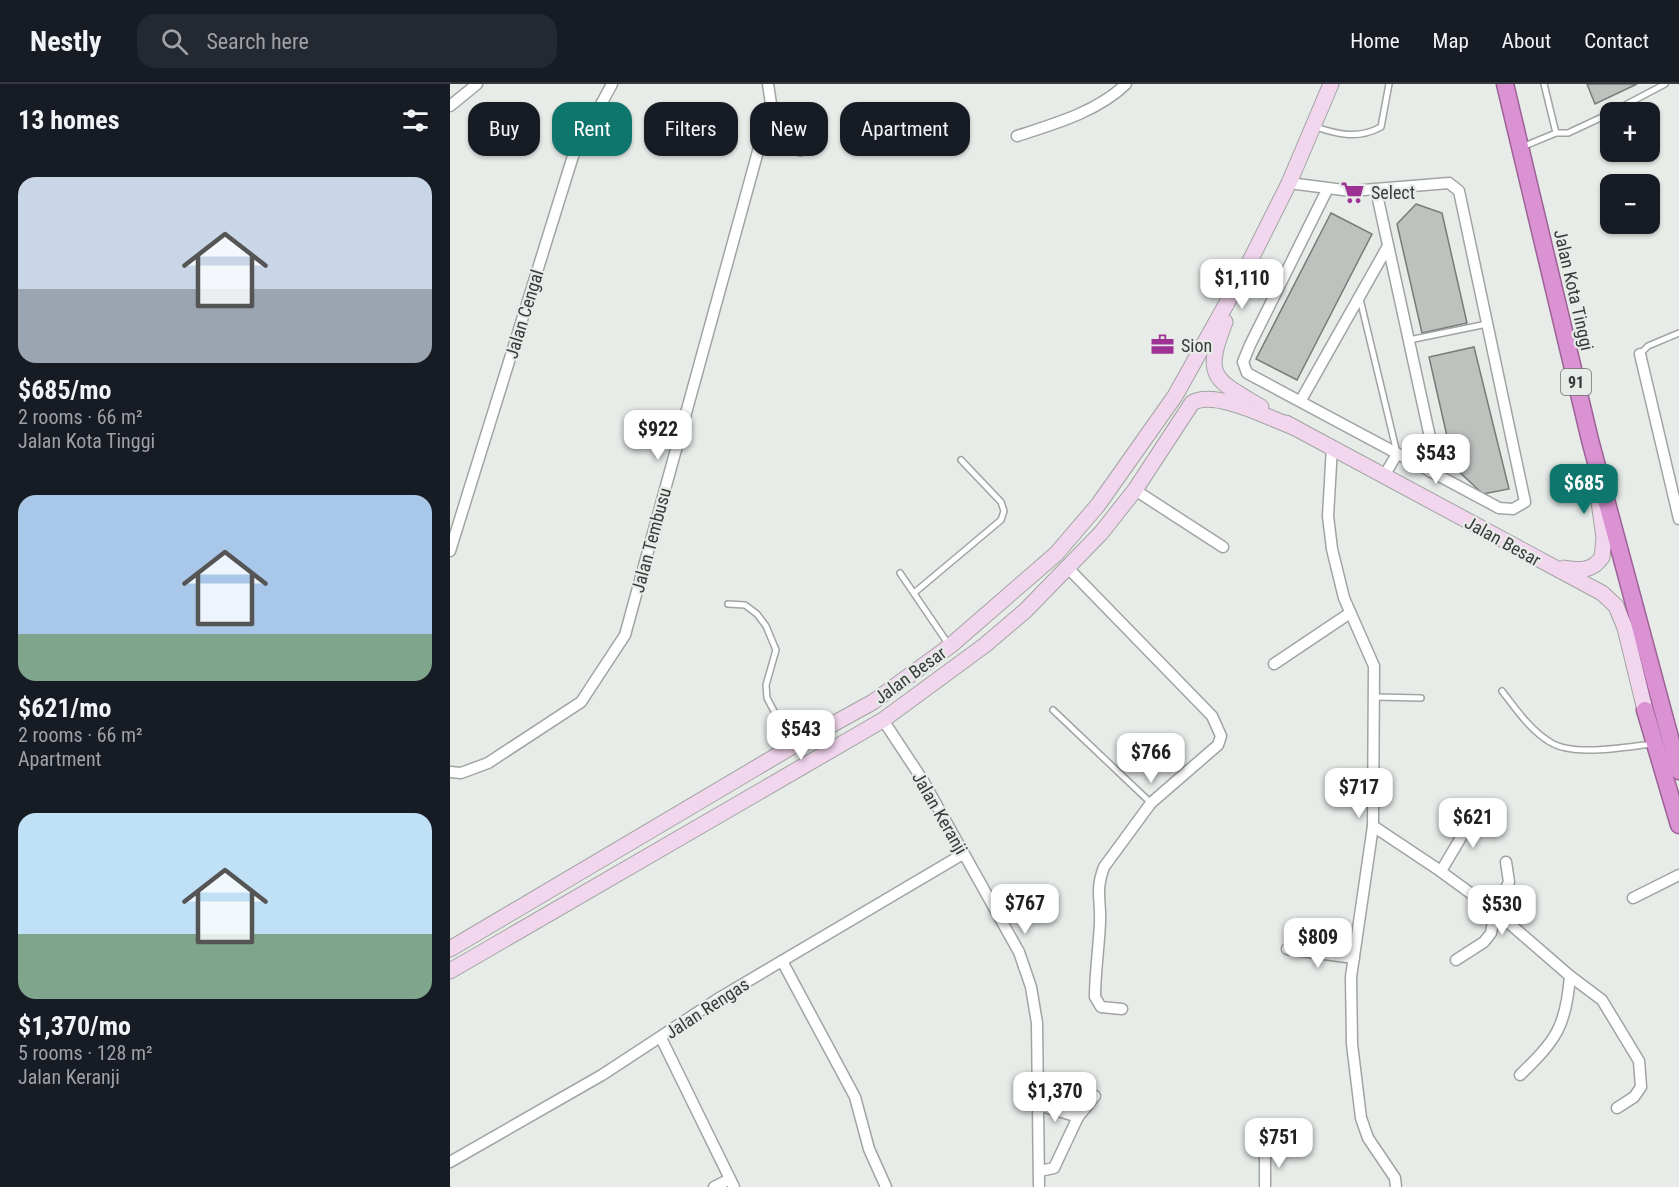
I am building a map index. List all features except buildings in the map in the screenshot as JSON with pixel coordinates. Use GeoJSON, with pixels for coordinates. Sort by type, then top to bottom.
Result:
{"type":"FeatureCollection","features":[{"type":"Feature","properties":{"kind":"highway","name":"Jalan Kota Tinggi"},"geometry":{"type":"LineString","coordinates":[[1505,84],[1590,440],[1679,771]]}},
{"type":"Feature","properties":{"kind":"highway"},"geometry":{"type":"LineString","coordinates":[[1645,710],[1679,825]]}},
{"type":"Feature","properties":{"kind":"main road","name":"Jalan Besar"},"geometry":{"type":"LineString","coordinates":[[450,948],[873,702],[950,646],[1056,554],[1098,506],[1175,396],[1247,267],[1289,183],[1331,84]]}},
{"type":"Feature","properties":{"kind":"main road","name":"Jalan Besar"},"geometry":{"type":"LineString","coordinates":[[1247,267],[1215,348],[1214,371],[1224,385],[1293,427],[1548,566],[1583,581],[1616,606],[1625,628],[1645,710]]}},
{"type":"Feature","properties":{"kind":"main road","name":"Jalan Besar"},"geometry":{"type":"LineString","coordinates":[[450,972],[883,720],[985,645],[1025,610],[1101,533],[1135,490],[1183,415],[1196,400],[1203,398],[1221,400],[1293,427]]}},
{"type":"Feature","properties":{"kind":"main road"},"geometry":{"type":"LineString","coordinates":[[1548,566],[1578,571],[1597,564],[1602,557],[1604,538],[1590,440]]}},
{"type":"Feature","properties":{"kind":"street"},"geometry":{"type":"LineString","coordinates":[[450,106],[477,84]]}},
{"type":"Feature","properties":{"kind":"street","name":"Jalan Cengal"},"geometry":{"type":"LineString","coordinates":[[450,551],[573,156],[612,84]]}},
{"type":"Feature","properties":{"kind":"street","name":"Jalan Tembusu"},"geometry":{"type":"LineString","coordinates":[[768,84],[771,102]]}},
{"type":"Feature","properties":{"kind":"street"},"geometry":{"type":"LineString","coordinates":[[1017,136],[1068,119],[1115,94],[1126,84]]}},
{"type":"Feature","properties":{"kind":"street","name":"Jalan Tembusu"},"geometry":{"type":"LineString","coordinates":[[450,772],[461,773],[489,763],[581,702],[625,635],[757,156]]}},
{"type":"Feature","properties":{"kind":"street"},"geometry":{"type":"LineString","coordinates":[[1289,183],[1328,188],[1351,191],[1449,183],[1460,191],[1525,502],[1513,509],[1499,508],[1247,373],[1243,362],[1328,188]]}},
{"type":"Feature","properties":{"kind":"street"},"geometry":{"type":"LineString","coordinates":[[1376,190],[1433,451],[1431,472]]}},
{"type":"Feature","properties":{"kind":"street"},"geometry":{"type":"LineString","coordinates":[[1301,400],[1388,246]]}},
{"type":"Feature","properties":{"kind":"street"},"geometry":{"type":"LineString","coordinates":[[1640,354],[1679,519]]}},
{"type":"Feature","properties":{"kind":"street"},"geometry":{"type":"LineString","coordinates":[[1332,447],[1328,516],[1332,549],[1350,613],[1374,666],[1375,697],[1373,826],[1349,1008],[1361,1118],[1368,1138],[1395,1178],[1396,1187]]}},
{"type":"Feature","properties":{"kind":"street"},"geometry":{"type":"LineString","coordinates":[[1384,476],[1397,454]]}},
{"type":"Feature","properties":{"kind":"street"},"geometry":{"type":"LineString","coordinates":[[1135,490],[1223,547]]}},
{"type":"Feature","properties":{"kind":"street"},"geometry":{"type":"LineString","coordinates":[[1068,568],[1212,716],[1221,736],[1218,745],[1151,803],[1104,867],[1096,891],[1100,918],[1095,997],[1101,1007],[1122,1010]]}},
{"type":"Feature","properties":{"kind":"street"},"geometry":{"type":"LineString","coordinates":[[1274,664],[1350,613]]}},
{"type":"Feature","properties":{"kind":"street","name":"Jalan Keranji"},"geometry":{"type":"LineString","coordinates":[[883,720],[922,779],[1019,952],[1031,987],[1037,1023],[1039,1187]]}},
{"type":"Feature","properties":{"kind":"street"},"geometry":{"type":"LineString","coordinates":[[1441,871],[1472,819],[1485,810]]}},
{"type":"Feature","properties":{"kind":"street"},"geometry":{"type":"LineString","coordinates":[[1373,826],[1441,871],[1495,911],[1570,976],[1602,1000],[1639,1061],[1641,1087],[1634,1097],[1617,1108]]}},
{"type":"Feature","properties":{"kind":"street","name":"Jalan Rengas"},"geometry":{"type":"LineString","coordinates":[[450,1162],[963,854]]}},
{"type":"Feature","properties":{"kind":"street"},"geometry":{"type":"LineString","coordinates":[[1456,960],[1484,942],[1491,933],[1495,911],[1509,882],[1506,862]]}},
{"type":"Feature","properties":{"kind":"street"},"geometry":{"type":"LineString","coordinates":[[1633,898],[1679,875]]}},
{"type":"Feature","properties":{"kind":"street"},"geometry":{"type":"LineString","coordinates":[[1287,949],[1354,958]]}},
{"type":"Feature","properties":{"kind":"street"},"geometry":{"type":"LineString","coordinates":[[782,962],[855,1097],[870,1149],[886,1187]]}},
{"type":"Feature","properties":{"kind":"street"},"geometry":{"type":"LineString","coordinates":[[1520,1075],[1554,1042],[1565,1013],[1570,976]]}},
{"type":"Feature","properties":{"kind":"street"},"geometry":{"type":"LineString","coordinates":[[660,1038],[732,1183],[714,1187]]}},
{"type":"Feature","properties":{"kind":"street"},"geometry":{"type":"LineString","coordinates":[[1040,1171],[1054,1168],[1057,1165],[1078,1117],[1095,1096]]}},
{"type":"Feature","properties":{"kind":"street"},"geometry":{"type":"LineString","coordinates":[[1039,1105],[1078,1117]]}},
{"type":"Feature","properties":{"kind":"street"},"geometry":{"type":"LineString","coordinates":[[1265,1152],[1265,1187]]}},
{"type":"Feature","properties":{"kind":"lane"},"geometry":{"type":"LineString","coordinates":[[1314,127],[1335,134],[1365,136],[1381,128],[1389,84]]}},
{"type":"Feature","properties":{"kind":"lane"},"geometry":{"type":"LineString","coordinates":[[1544,84],[1556,133]]}},
{"type":"Feature","properties":{"kind":"lane"},"geometry":{"type":"LineString","coordinates":[[1632,102],[1665,84]]}},
{"type":"Feature","properties":{"kind":"lane"},"geometry":{"type":"LineString","coordinates":[[1521,148],[1556,133],[1568,133],[1600,118]]}},
{"type":"Feature","properties":{"kind":"lane"},"geometry":{"type":"LineString","coordinates":[[1360,297],[1397,454]]}},
{"type":"Feature","properties":{"kind":"lane"},"geometry":{"type":"LineString","coordinates":[[1409,340],[1488,324]]}},
{"type":"Feature","properties":{"kind":"lane"},"geometry":{"type":"LineString","coordinates":[[1640,354],[1648,346],[1679,333]]}},
{"type":"Feature","properties":{"kind":"lane"},"geometry":{"type":"LineString","coordinates":[[914,593],[1001,520],[1004,511],[1001,502],[961,460]]}},
{"type":"Feature","properties":{"kind":"lane"},"geometry":{"type":"LineString","coordinates":[[900,573],[950,646]]}},
{"type":"Feature","properties":{"kind":"lane"},"geometry":{"type":"LineString","coordinates":[[728,604],[745,605],[757,614],[766,626],[776,650],[766,685],[767,698],[793,747]]}},
{"type":"Feature","properties":{"kind":"lane"},"geometry":{"type":"LineString","coordinates":[[1502,691],[1528,724],[1551,743],[1575,749],[1656,744]]}},
{"type":"Feature","properties":{"kind":"lane"},"geometry":{"type":"LineString","coordinates":[[1375,697],[1420,698]]}},
{"type":"Feature","properties":{"kind":"lane"},"geometry":{"type":"LineString","coordinates":[[1053,710],[1151,803]]}},
{"type":"Feature","properties":{"kind":"place","name":"Select"},"geometry":{"type":"Point","coordinates":[1353,192]}},
{"type":"Feature","properties":{"kind":"place","name":"Sion"},"geometry":{"type":"Point","coordinates":[1163,345]}}]}
